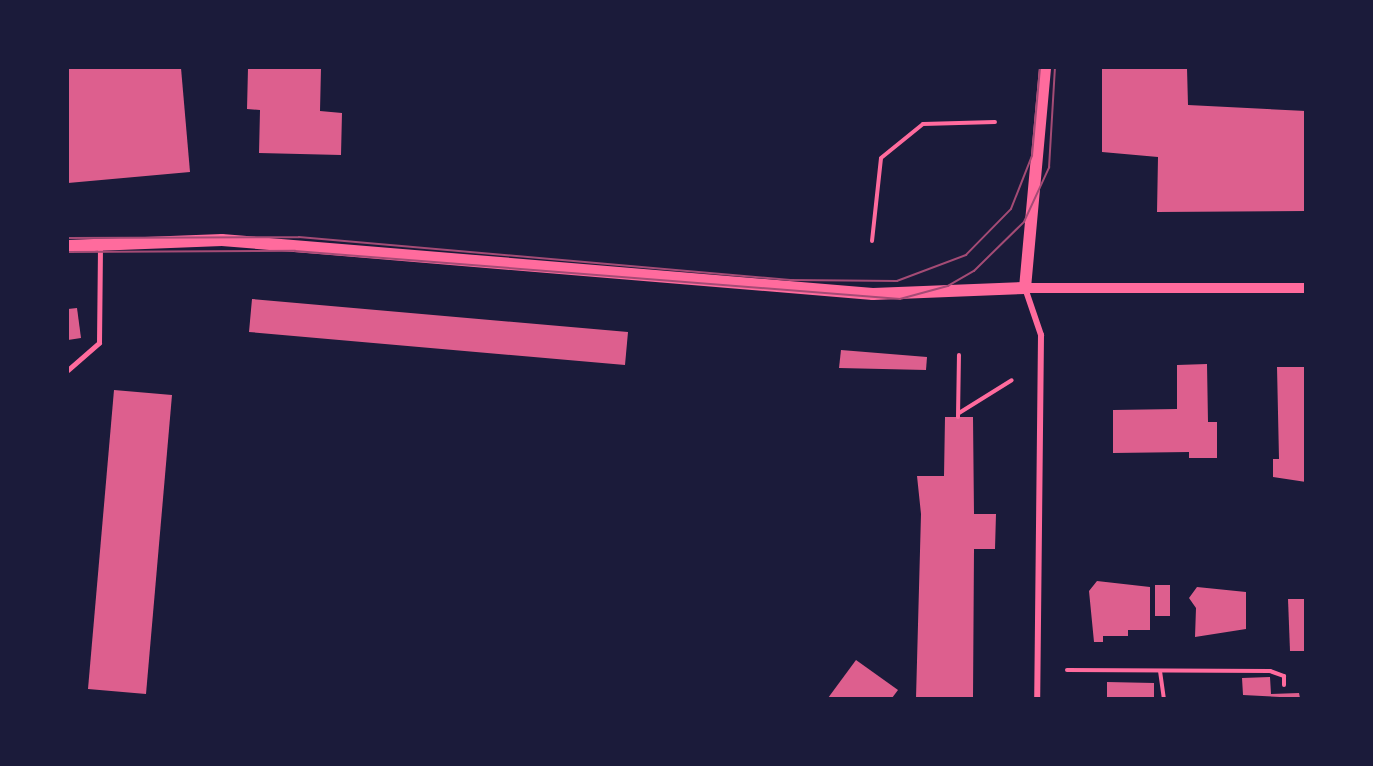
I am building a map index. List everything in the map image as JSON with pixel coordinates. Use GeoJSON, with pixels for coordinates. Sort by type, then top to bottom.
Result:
{"type":"FeatureCollection","features":[{"type":"Feature","properties":{"kind":"main road"},"geometry":{"type":"LineString","coordinates":[[68,246],[266,243],[873,294],[1025,288],[1045,68]]}},
{"type":"Feature","properties":{"kind":"street"},"geometry":{"type":"LineString","coordinates":[[1037,699],[1041,335],[1025,288],[1305,288]]}},
{"type":"Feature","properties":{"kind":"lane"},"geometry":{"type":"LineString","coordinates":[[68,370],[99,343],[99,244]]}},
{"type":"Feature","properties":{"kind":"path"},"geometry":{"type":"LineString","coordinates":[[872,241],[881,158],[923,124],[995,122]]}},
{"type":"Feature","properties":{"kind":"path"},"geometry":{"type":"LineString","coordinates":[[959,355],[958,415],[1012,380]]}},
{"type":"Feature","properties":{"kind":"path"},"geometry":{"type":"LineString","coordinates":[[1067,670],[1270,671],[1284,676],[1284,685]]}},
{"type":"Feature","properties":{"kind":"path"},"geometry":{"type":"LineString","coordinates":[[1160,671],[1164,699]]}},
{"type":"Feature","properties":{"kind":"building"},"geometry":{"type":"Polygon","coordinates":[[[68,68],[181,68],[190,172],[68,183],[68,68]]]}},
{"type":"Feature","properties":{"kind":"building"},"geometry":{"type":"Polygon","coordinates":[[[248,68],[321,68],[320,111],[342,113],[341,155],[259,153],[260,110],[247,109],[248,68]]]}},
{"type":"Feature","properties":{"kind":"building"},"geometry":{"type":"Polygon","coordinates":[[[1102,68],[1187,68],[1188,105],[1306,111],[1306,211],[1157,212],[1158,157],[1102,152],[1102,68]]]}},
{"type":"Feature","properties":{"kind":"building"},"geometry":{"type":"Polygon","coordinates":[[[252,299],[628,332],[625,365],[249,332],[252,299]]]}},
{"type":"Feature","properties":{"kind":"building"},"geometry":{"type":"Polygon","coordinates":[[[77,308],[81,338],[68,340],[68,309],[77,308]]]}},
{"type":"Feature","properties":{"kind":"building"},"geometry":{"type":"Polygon","coordinates":[[[841,350],[927,357],[926,370],[839,368],[841,350]]]}},
{"type":"Feature","properties":{"kind":"building"},"geometry":{"type":"Polygon","coordinates":[[[1207,364],[1208,422],[1217,422],[1217,458],[1189,458],[1189,452],[1113,453],[1113,410],[1177,409],[1177,365],[1207,364]]]}},
{"type":"Feature","properties":{"kind":"building"},"geometry":{"type":"Polygon","coordinates":[[[1277,367],[1306,367],[1306,482],[1273,477],[1273,459],[1279,459],[1277,367]]]}},
{"type":"Feature","properties":{"kind":"building"},"geometry":{"type":"Polygon","coordinates":[[[114,390],[172,395],[146,694],[88,689],[114,390]]]}},
{"type":"Feature","properties":{"kind":"building"},"geometry":{"type":"Polygon","coordinates":[[[945,417],[973,417],[974,514],[996,514],[995,549],[974,549],[973,698],[916,698],[921,514],[917,476],[944,476],[945,417]]]}},
{"type":"Feature","properties":{"kind":"building"},"geometry":{"type":"Polygon","coordinates":[[[1097,581],[1150,587],[1150,630],[1128,630],[1128,636],[1103,636],[1103,642],[1094,642],[1089,591],[1097,581]]]}},
{"type":"Feature","properties":{"kind":"building"},"geometry":{"type":"Polygon","coordinates":[[[1155,585],[1170,585],[1170,616],[1155,616],[1155,585]]]}},
{"type":"Feature","properties":{"kind":"building"},"geometry":{"type":"Polygon","coordinates":[[[1197,587],[1246,592],[1246,629],[1195,637],[1196,608],[1189,598],[1197,587]]]}},
{"type":"Feature","properties":{"kind":"building"},"geometry":{"type":"Polygon","coordinates":[[[1288,599],[1306,599],[1306,651],[1290,651],[1288,599]]]}},
{"type":"Feature","properties":{"kind":"building"},"geometry":{"type":"Polygon","coordinates":[[[856,660],[898,690],[892,698],[828,698],[856,660]]]}},
{"type":"Feature","properties":{"kind":"building"},"geometry":{"type":"Polygon","coordinates":[[[1270,677],[1271,694],[1299,693],[1300,698],[1243,695],[1242,678],[1270,677]]]}},
{"type":"Feature","properties":{"kind":"building"},"geometry":{"type":"Polygon","coordinates":[[[1107,682],[1154,683],[1154,698],[1107,698],[1107,682]]]}},
{"type":"Feature","properties":{"kind":"tram line"},"geometry":{"type":"LineString","coordinates":[[68,238],[299,237],[790,280],[897,281],[966,255],[1011,209],[1032,156],[1040,68]]}},
{"type":"Feature","properties":{"kind":"tram line"},"geometry":{"type":"LineString","coordinates":[[68,252],[295,251],[900,299],[948,286],[974,271],[1024,222],[1049,168],[1055,68]]}}]}
